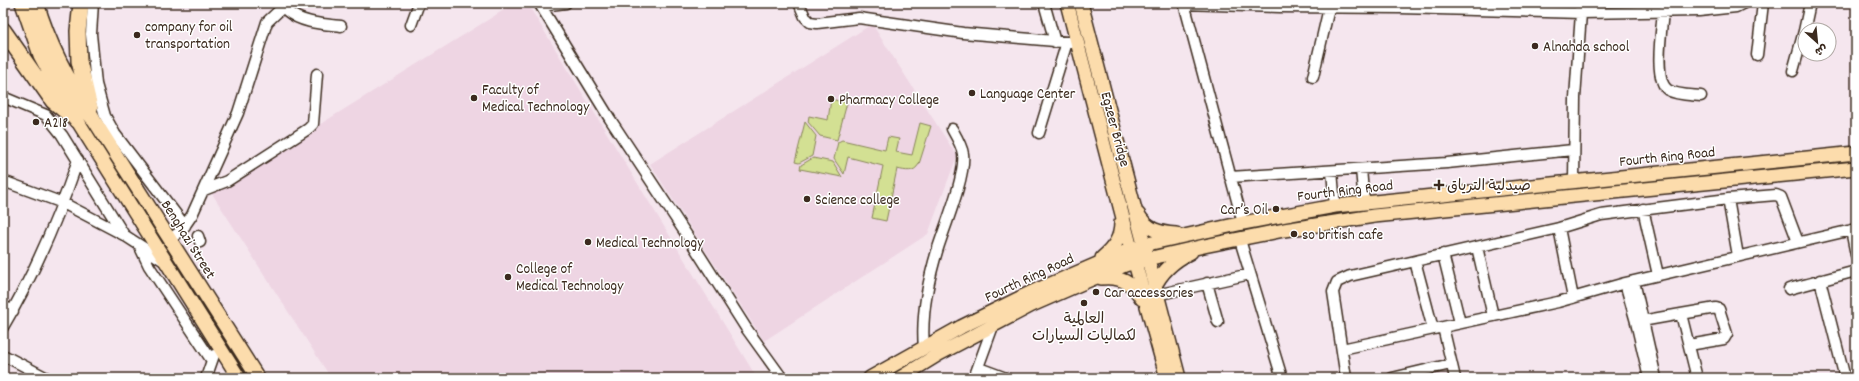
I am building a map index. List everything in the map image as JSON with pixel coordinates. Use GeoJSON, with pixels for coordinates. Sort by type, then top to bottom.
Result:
{"type":"FeatureCollection","features":[{"type":"Feature","properties":{"kind":"highway"},"geometry":{"type":"LineString","coordinates":[[23,3],[41,55],[77,120]]}},
{"type":"Feature","properties":{"kind":"highway"},"geometry":{"type":"LineString","coordinates":[[36,3],[46,34],[61,65],[78,96],[92,117]]}},
{"type":"Feature","properties":{"kind":"highway"},"geometry":{"type":"LineString","coordinates":[[81,3],[78,31],[79,61],[92,117]]}},
{"type":"Feature","properties":{"kind":"highway"},"geometry":{"type":"LineString","coordinates":[[3,30],[53,101],[77,120]]}},
{"type":"Feature","properties":{"kind":"main road","name":"Egzeer Bridge"},"geometry":{"type":"LineString","coordinates":[[1067,3],[1072,43],[1120,205],[1141,261]]}},
{"type":"Feature","properties":{"kind":"main road","name":"Egzeer Bridge"},"geometry":{"type":"LineString","coordinates":[[1081,3],[1132,201],[1137,248]]}},
{"type":"Feature","properties":{"kind":"main road","name":"Benghazi Street"},"geometry":{"type":"LineString","coordinates":[[92,117],[258,378]]}},
{"type":"Feature","properties":{"kind":"main road","name":"Benghazi Street"},"geometry":{"type":"LineString","coordinates":[[77,120],[239,378]]}},
{"type":"Feature","properties":{"kind":"main road","name":"Fourth Ring Road"},"geometry":{"type":"LineString","coordinates":[[870,378],[961,327],[1092,265],[1137,248],[1194,234],[1243,223],[1335,206],[1856,153]]}},
{"type":"Feature","properties":{"kind":"main road","name":"Fourth Ring Road"},"geometry":{"type":"LineString","coordinates":[[900,378],[910,375],[939,354],[1032,305],[1087,281],[1141,261],[1204,246],[1284,230],[1374,216],[1856,168]]}},
{"type":"Feature","properties":{"kind":"main road"},"geometry":{"type":"LineString","coordinates":[[1132,201],[1143,224],[1150,229],[1161,233],[1194,234]]}},
{"type":"Feature","properties":{"kind":"main road"},"geometry":{"type":"LineString","coordinates":[[1092,265],[1109,252],[1119,238],[1121,230],[1120,205]]}},
{"type":"Feature","properties":{"kind":"main road"},"geometry":{"type":"LineString","coordinates":[[1155,291],[1160,277],[1170,266],[1186,255],[1204,246]]}},
{"type":"Feature","properties":{"kind":"main road"},"geometry":{"type":"LineString","coordinates":[[1141,261],[1155,291],[1179,378]]}},
{"type":"Feature","properties":{"kind":"main road"},"geometry":{"type":"LineString","coordinates":[[1141,261],[1150,313],[1167,378]]}},
{"type":"Feature","properties":{"kind":"main road"},"geometry":{"type":"LineString","coordinates":[[1087,281],[1103,278],[1116,278],[1131,283],[1150,313]]}},
{"type":"Feature","properties":{"kind":"main road"},"geometry":{"type":"LineString","coordinates":[[202,318],[214,309]]}},
{"type":"Feature","properties":{"kind":"street"},"geometry":{"type":"LineString","coordinates":[[94,3],[91,34],[96,84],[105,116],[115,134],[185,226]]}},
{"type":"Feature","properties":{"kind":"street"},"geometry":{"type":"LineString","coordinates":[[411,25],[419,3]]}},
{"type":"Feature","properties":{"kind":"street"},"geometry":{"type":"LineString","coordinates":[[566,3],[540,4],[610,119],[746,328],[782,378]]}},
{"type":"Feature","properties":{"kind":"street"},"geometry":{"type":"LineString","coordinates":[[799,3],[805,17],[810,22],[817,23],[859,18],[963,33],[1072,43],[1039,133]]}},
{"type":"Feature","properties":{"kind":"street"},"geometry":{"type":"LineString","coordinates":[[1044,3],[1055,42]]}},
{"type":"Feature","properties":{"kind":"street"},"geometry":{"type":"LineString","coordinates":[[1243,223],[1184,3],[1400,8],[1492,7],[1582,13],[1664,11],[1679,7],[1736,7],[1744,3]]}},
{"type":"Feature","properties":{"kind":"street"},"geometry":{"type":"LineString","coordinates":[[1574,181],[1573,150],[1582,13],[1580,3]]}},
{"type":"Feature","properties":{"kind":"street"},"geometry":{"type":"LineString","coordinates":[[1757,55],[1763,3]]}},
{"type":"Feature","properties":{"kind":"street"},"geometry":{"type":"LineString","coordinates":[[1792,71],[1804,31],[1810,3]]}},
{"type":"Feature","properties":{"kind":"street"},"geometry":{"type":"LineString","coordinates":[[286,4],[287,11],[293,16],[315,23],[341,26]]}},
{"type":"Feature","properties":{"kind":"street"},"geometry":{"type":"LineString","coordinates":[[170,239],[181,231],[192,215],[238,113],[267,22],[286,4]]}},
{"type":"Feature","properties":{"kind":"street"},"geometry":{"type":"LineString","coordinates":[[1313,77],[1324,6]]}},
{"type":"Feature","properties":{"kind":"street"},"geometry":{"type":"LineString","coordinates":[[1664,11],[1660,79],[1663,85],[1672,92],[1701,96]]}},
{"type":"Feature","properties":{"kind":"street"},"geometry":{"type":"LineString","coordinates":[[204,190],[227,181],[294,137],[308,130],[313,124],[317,74]]}},
{"type":"Feature","properties":{"kind":"street"},"geometry":{"type":"LineString","coordinates":[[92,117],[96,84]]}},
{"type":"Feature","properties":{"kind":"street"},"geometry":{"type":"LineString","coordinates":[[3,97],[46,115],[62,135],[124,235]]}},
{"type":"Feature","properties":{"kind":"street"},"geometry":{"type":"LineString","coordinates":[[924,348],[924,310],[931,276],[937,250],[962,174],[964,160],[961,146],[952,129]]}},
{"type":"Feature","properties":{"kind":"street"},"geometry":{"type":"LineString","coordinates":[[1230,177],[1447,163],[1573,150]]}},
{"type":"Feature","properties":{"kind":"street"},"geometry":{"type":"LineString","coordinates":[[3,327],[23,295],[63,203],[78,160]]}},
{"type":"Feature","properties":{"kind":"street"},"geometry":{"type":"LineString","coordinates":[[1361,169],[1364,203]]}},
{"type":"Feature","properties":{"kind":"street"},"geometry":{"type":"LineString","coordinates":[[1332,171],[1335,206]]}},
{"type":"Feature","properties":{"kind":"street"},"geometry":{"type":"LineString","coordinates":[[3,182],[63,203],[124,235],[167,263]]}},
{"type":"Feature","properties":{"kind":"street"},"geometry":{"type":"LineString","coordinates":[[1346,378],[1332,292],[1337,282],[1350,276],[1559,228],[1600,216],[1728,198],[1776,195],[1781,197],[1798,242]]}},
{"type":"Feature","properties":{"kind":"street"},"geometry":{"type":"LineString","coordinates":[[1728,198],[1738,256]]}},
{"type":"Feature","properties":{"kind":"street"},"geometry":{"type":"LineString","coordinates":[[1643,209],[1658,275]]}},
{"type":"Feature","properties":{"kind":"street"},"geometry":{"type":"LineString","coordinates":[[1559,228],[1573,298]]}},
{"type":"Feature","properties":{"kind":"street"},"geometry":{"type":"LineString","coordinates":[[1342,349],[1573,298],[1629,282],[1854,229],[1856,255]]}},
{"type":"Feature","properties":{"kind":"street"},"geometry":{"type":"LineString","coordinates":[[1240,240],[1282,378]]}},
{"type":"Feature","properties":{"kind":"street"},"geometry":{"type":"LineString","coordinates":[[139,245],[149,266],[212,361]]}},
{"type":"Feature","properties":{"kind":"street"},"geometry":{"type":"LineString","coordinates":[[1477,246],[1493,316]]}},
{"type":"Feature","properties":{"kind":"street"},"geometry":{"type":"LineString","coordinates":[[1443,254],[1460,323]]}},
{"type":"Feature","properties":{"kind":"street"},"geometry":{"type":"LineString","coordinates":[[1415,261],[1455,378]]}},
{"type":"Feature","properties":{"kind":"street"},"geometry":{"type":"LineString","coordinates":[[1789,289],[1856,271]]}},
{"type":"Feature","properties":{"kind":"street"},"geometry":{"type":"LineString","coordinates":[[1155,291],[1207,284],[1250,274]]}},
{"type":"Feature","properties":{"kind":"street"},"geometry":{"type":"LineString","coordinates":[[1820,280],[1845,378]]}},
{"type":"Feature","properties":{"kind":"street"},"geometry":{"type":"LineString","coordinates":[[1629,282],[1656,378]]}},
{"type":"Feature","properties":{"kind":"street"},"geometry":{"type":"LineString","coordinates":[[1207,284],[1218,322]]}},
{"type":"Feature","properties":{"kind":"street"},"geometry":{"type":"LineString","coordinates":[[3,306],[13,311]]}},
{"type":"Feature","properties":{"kind":"street"},"geometry":{"type":"LineString","coordinates":[[1640,322],[1716,308],[1718,309],[1727,334],[1724,339],[1689,345]]}},
{"type":"Feature","properties":{"kind":"street"},"geometry":{"type":"LineString","coordinates":[[1681,314],[1697,378]]}},
{"type":"Feature","properties":{"kind":"street"},"geometry":{"type":"LineString","coordinates":[[1640,322],[1649,378]]}},
{"type":"Feature","properties":{"kind":"street"},"geometry":{"type":"LineString","coordinates":[[974,378],[979,368],[993,326]]}},
{"type":"Feature","properties":{"kind":"street"},"geometry":{"type":"LineString","coordinates":[[206,378],[218,343]]}},
{"type":"Feature","properties":{"kind":"street"},"geometry":{"type":"LineString","coordinates":[[3,355],[47,378]]}},
{"type":"Feature","properties":{"kind":"street"},"geometry":{"type":"LineString","coordinates":[[1392,378],[1451,364]]}},
{"type":"Feature","properties":{"kind":"street"},"geometry":{"type":"LineString","coordinates":[[979,368],[1006,378]]}},
{"type":"Feature","properties":{"kind":"shaded area","name":"Faculty of Medical Technology"},"geometry":{"type":"Polygon","coordinates":[[[515,3],[527,3],[757,378],[331,378],[211,192],[515,3]]]}},
{"type":"Feature","properties":{"kind":"shaded area","name":"Science college"},"geometry":{"type":"Polygon","coordinates":[[[872,24],[957,156],[928,234],[764,341],[650,164],[872,24]]]}},
{"type":"Feature","properties":{"kind":"green space"},"geometry":{"type":"Polygon","coordinates":[[[831,99],[847,103],[837,140],[820,136],[808,122],[809,116],[828,120],[831,99]]]}},
{"type":"Feature","properties":{"kind":"green space"},"geometry":{"type":"Polygon","coordinates":[[[805,122],[816,136],[812,156],[799,163],[795,162],[805,122]]]}},
{"type":"Feature","properties":{"kind":"green space"},"geometry":{"type":"Polygon","coordinates":[[[920,123],[931,126],[919,164],[912,170],[907,171],[897,169],[886,221],[872,218],[883,166],[848,157],[844,174],[834,159],[838,142],[842,140],[885,150],[888,137],[899,139],[896,152],[912,155],[920,123]]]}},
{"type":"Feature","properties":{"kind":"green space"},"geometry":{"type":"Polygon","coordinates":[[[813,158],[833,162],[842,177],[800,169],[801,165],[813,158]]]}},
{"type":"Feature","properties":{"kind":"place","name":"company for oil transportation"},"geometry":{"type":"Point","coordinates":[137,35]}},
{"type":"Feature","properties":{"kind":"place","name":"Alnahda school"},"geometry":{"type":"Point","coordinates":[1535,46]}},
{"type":"Feature","properties":{"kind":"place","name":"Language Center"},"geometry":{"type":"Point","coordinates":[972,93]}},
{"type":"Feature","properties":{"kind":"place","name":"Faculty of Medical Technology"},"geometry":{"type":"Point","coordinates":[474,98]}},
{"type":"Feature","properties":{"kind":"place","name":"Pharmacy College"},"geometry":{"type":"Point","coordinates":[831,99]}},
{"type":"Feature","properties":{"kind":"place","name":"A218"},"geometry":{"type":"Point","coordinates":[36,122]}},
{"type":"Feature","properties":{"kind":"place","name":"صيدلية الترياق"},"geometry":{"type":"Point","coordinates":[1439,185]}},
{"type":"Feature","properties":{"kind":"place","name":"Science college"},"geometry":{"type":"Point","coordinates":[807,199]}},
{"type":"Feature","properties":{"kind":"place","name":"Car’s Oil"},"geometry":{"type":"Point","coordinates":[1276,209]}},
{"type":"Feature","properties":{"kind":"place","name":"so british cafe"},"geometry":{"type":"Point","coordinates":[1294,234]}},
{"type":"Feature","properties":{"kind":"place","name":"Medical Technology"},"geometry":{"type":"Point","coordinates":[588,242]}},
{"type":"Feature","properties":{"kind":"place","name":"College of Medical Technology"},"geometry":{"type":"Point","coordinates":[508,277]}},
{"type":"Feature","properties":{"kind":"place","name":"Car accessories"},"geometry":{"type":"Point","coordinates":[1096,292]}},
{"type":"Feature","properties":{"kind":"place","name":"العالمية لكماليات السيارات"},"geometry":{"type":"Point","coordinates":[1084,303]}}]}
